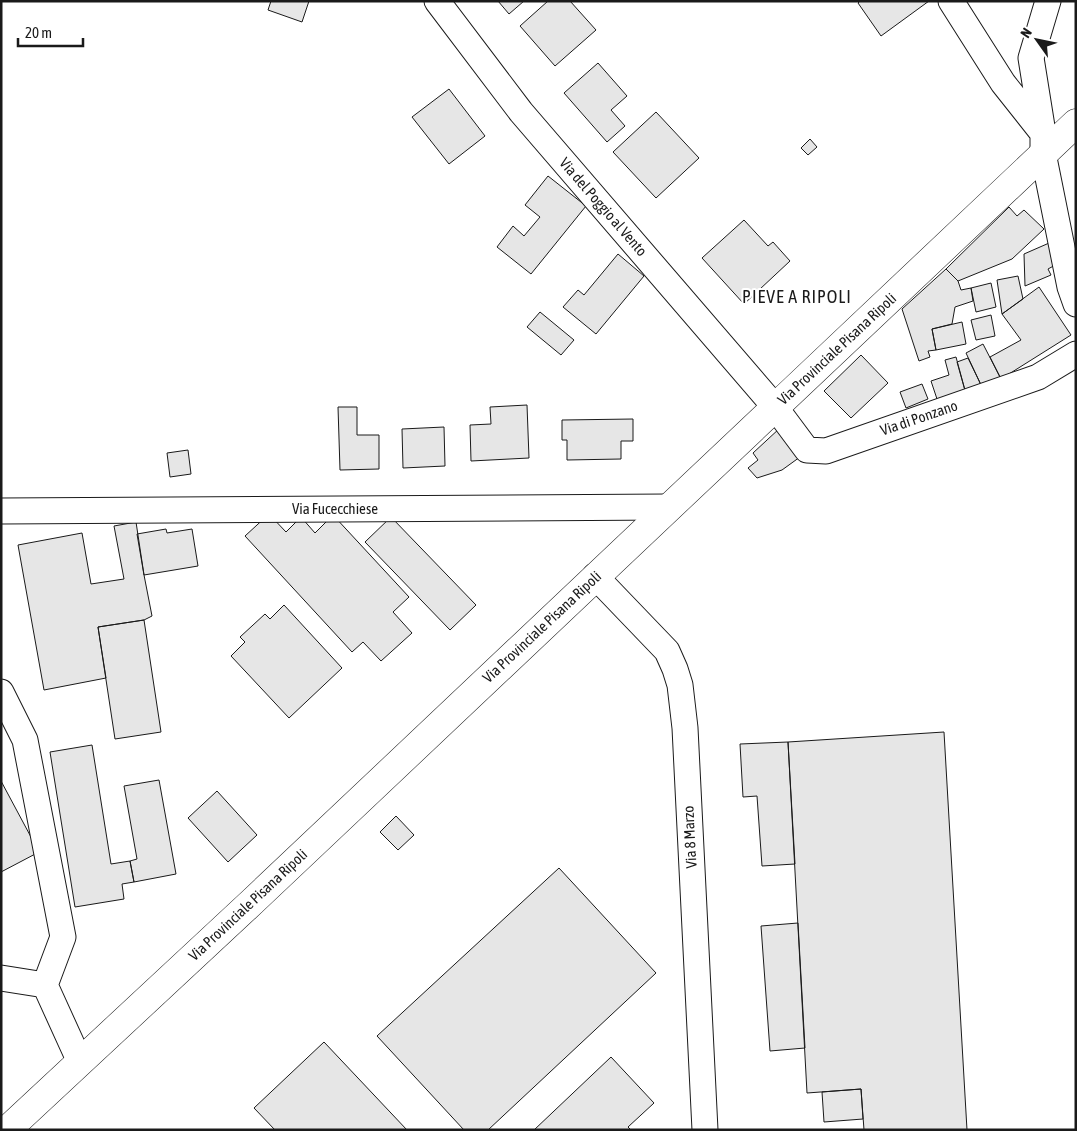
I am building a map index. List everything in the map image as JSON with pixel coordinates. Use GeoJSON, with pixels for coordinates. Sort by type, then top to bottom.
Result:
{"type":"FeatureCollection","features":[{"type":"Feature","properties":{"kind":"main road","name":"Via Provinciale Pisana Ripoli"},"geometry":{"type":"LineString","coordinates":[[7,1130],[775,407],[1043,143],[1076,123]]}},
{"type":"Feature","properties":{"kind":"street","name":"Via del Poggio al Vento"},"geometry":{"type":"LineString","coordinates":[[437,1],[521,112],[775,407]]}},
{"type":"Feature","properties":{"kind":"street"},"geometry":{"type":"LineString","coordinates":[[952,1],[1043,143]]}},
{"type":"Feature","properties":{"kind":"street"},"geometry":{"type":"LineString","coordinates":[[1048,1],[1031,58],[1043,143],[1070,287],[1076,304]]}},
{"type":"Feature","properties":{"kind":"street","name":"Via di Ponzano"},"geometry":{"type":"LineString","coordinates":[[775,407],[807,450],[826,451],[1038,377],[1076,354]]}},
{"type":"Feature","properties":{"kind":"street","name":"Via Fucecchiese"},"geometry":{"type":"LineString","coordinates":[[1,511],[668,507]]}},
{"type":"Feature","properties":{"kind":"street","name":"Via 8 Marzo"},"geometry":{"type":"LineString","coordinates":[[595,576],[667,651],[680,685],[685,728],[705,1130]]}},
{"type":"Feature","properties":{"kind":"street"},"geometry":{"type":"LineString","coordinates":[[1,692],[25,740],[63,937],[45,985],[80,1062]]}},
{"type":"Feature","properties":{"kind":"street"},"geometry":{"type":"LineString","coordinates":[[1,978],[45,985]]}},
{"type":"Feature","properties":{"kind":"building"},"geometry":{"type":"Polygon","coordinates":[[[271,1],[309,1],[302,22],[268,10],[271,1]]]}},
{"type":"Feature","properties":{"kind":"building"},"geometry":{"type":"Polygon","coordinates":[[[498,1],[524,1],[509,14],[498,1]]]}},
{"type":"Feature","properties":{"kind":"building"},"geometry":{"type":"Polygon","coordinates":[[[548,1],[570,1],[596,30],[555,66],[520,26],[548,1]]]}},
{"type":"Feature","properties":{"kind":"building"},"geometry":{"type":"Polygon","coordinates":[[[860,1],[929,1],[881,36],[858,3],[860,1]]]}},
{"type":"Feature","properties":{"kind":"building"},"geometry":{"type":"Polygon","coordinates":[[[598,63],[627,96],[611,110],[625,126],[607,142],[564,93],[598,63]]]}},
{"type":"Feature","properties":{"kind":"building"},"geometry":{"type":"Polygon","coordinates":[[[449,89],[485,136],[449,164],[412,117],[449,89]]]}},
{"type":"Feature","properties":{"kind":"building"},"geometry":{"type":"Polygon","coordinates":[[[656,112],[699,158],[656,198],[613,152],[656,112]]]}},
{"type":"Feature","properties":{"kind":"building"},"geometry":{"type":"Polygon","coordinates":[[[810,139],[817,147],[808,155],[801,148],[810,139]]]}},
{"type":"Feature","properties":{"kind":"building"},"geometry":{"type":"Polygon","coordinates":[[[548,176],[586,206],[531,274],[497,247],[513,226],[524,236],[540,217],[525,205],[548,176]]]}},
{"type":"Feature","properties":{"kind":"building"},"geometry":{"type":"Polygon","coordinates":[[[1009,207],[1017,216],[1024,210],[1044,229],[1012,259],[958,281],[946,269],[1009,207]]]}},
{"type":"Feature","properties":{"kind":"building"},"geometry":{"type":"Polygon","coordinates":[[[744,220],[768,246],[773,242],[790,261],[744,304],[702,258],[744,220]]]}},
{"type":"Feature","properties":{"kind":"building"},"geometry":{"type":"Polygon","coordinates":[[[1056,240],[1059,263],[1048,269],[1051,275],[1025,286],[1024,254],[1056,240]]]}},
{"type":"Feature","properties":{"kind":"building"},"geometry":{"type":"Polygon","coordinates":[[[618,254],[644,276],[596,334],[563,307],[578,290],[584,295],[618,254]]]}},
{"type":"Feature","properties":{"kind":"building"},"geometry":{"type":"Polygon","coordinates":[[[946,269],[958,281],[961,290],[971,288],[973,301],[955,307],[952,324],[932,329],[936,350],[928,351],[930,357],[919,361],[902,309],[946,269]]]}},
{"type":"Feature","properties":{"kind":"building"},"geometry":{"type":"Polygon","coordinates":[[[1018,276],[1023,299],[1002,314],[997,280],[1018,276]]]}},
{"type":"Feature","properties":{"kind":"building"},"geometry":{"type":"Polygon","coordinates":[[[991,283],[996,307],[976,312],[971,288],[991,283]]]}},
{"type":"Feature","properties":{"kind":"building"},"geometry":{"type":"Polygon","coordinates":[[[1039,287],[1071,335],[1001,379],[990,357],[1021,340],[1002,314],[1039,287]]]}},
{"type":"Feature","properties":{"kind":"building"},"geometry":{"type":"Polygon","coordinates":[[[540,312],[574,340],[561,355],[527,327],[540,312]]]}},
{"type":"Feature","properties":{"kind":"building"},"geometry":{"type":"Polygon","coordinates":[[[991,315],[995,336],[976,340],[971,320],[991,315]]]}},
{"type":"Feature","properties":{"kind":"building"},"geometry":{"type":"Polygon","coordinates":[[[962,322],[966,344],[936,350],[932,329],[962,322]]]}},
{"type":"Feature","properties":{"kind":"building"},"geometry":{"type":"Polygon","coordinates":[[[983,344],[1001,379],[982,387],[966,353],[983,344]]]}},
{"type":"Feature","properties":{"kind":"building"},"geometry":{"type":"Polygon","coordinates":[[[861,355],[888,383],[851,418],[824,391],[861,355]]]}},
{"type":"Feature","properties":{"kind":"building"},"geometry":{"type":"Polygon","coordinates":[[[956,357],[966,394],[938,402],[931,381],[949,375],[945,360],[956,357]]]}},
{"type":"Feature","properties":{"kind":"building"},"geometry":{"type":"Polygon","coordinates":[[[968,358],[982,387],[966,394],[957,362],[968,358]]]}},
{"type":"Feature","properties":{"kind":"building"},"geometry":{"type":"Polygon","coordinates":[[[922,384],[928,399],[906,408],[900,392],[922,384]]]}},
{"type":"Feature","properties":{"kind":"building"},"geometry":{"type":"Polygon","coordinates":[[[527,405],[529,458],[471,461],[470,425],[491,424],[490,407],[527,405]]]}},
{"type":"Feature","properties":{"kind":"building"},"geometry":{"type":"Polygon","coordinates":[[[338,407],[357,407],[357,435],[379,435],[379,469],[340,470],[338,407]]]}},
{"type":"Feature","properties":{"kind":"building"},"geometry":{"type":"Polygon","coordinates":[[[633,419],[633,441],[621,441],[621,459],[567,460],[567,440],[562,440],[562,420],[633,419]]]}},
{"type":"Feature","properties":{"kind":"building"},"geometry":{"type":"Polygon","coordinates":[[[444,427],[445,466],[403,468],[402,429],[444,427]]]}},
{"type":"Feature","properties":{"kind":"building"},"geometry":{"type":"Polygon","coordinates":[[[780,428],[800,457],[782,470],[757,478],[748,468],[758,460],[753,453],[780,428]]]}},
{"type":"Feature","properties":{"kind":"building"},"geometry":{"type":"Polygon","coordinates":[[[188,450],[191,474],[170,477],[167,453],[188,450]]]}},
{"type":"Feature","properties":{"kind":"building"},"geometry":{"type":"Polygon","coordinates":[[[269,514],[286,532],[301,517],[315,533],[333,515],[409,597],[393,612],[412,633],[381,661],[363,642],[352,652],[245,536],[269,514]]]}},
{"type":"Feature","properties":{"kind":"building"},"geometry":{"type":"Polygon","coordinates":[[[391,517],[476,605],[450,630],[365,542],[391,517]]]}},
{"type":"Feature","properties":{"kind":"building"},"geometry":{"type":"Polygon","coordinates":[[[136,522],[152,616],[144,620],[98,627],[106,678],[44,690],[18,545],[82,533],[91,584],[124,579],[114,526],[136,522]]]}},
{"type":"Feature","properties":{"kind":"building"},"geometry":{"type":"Polygon","coordinates":[[[166,529],[167,533],[192,529],[198,566],[144,575],[137,534],[166,529]]]}},
{"type":"Feature","properties":{"kind":"building"},"geometry":{"type":"Polygon","coordinates":[[[284,605],[342,668],[289,718],[231,656],[245,642],[240,637],[265,614],[270,619],[284,605]]]}},
{"type":"Feature","properties":{"kind":"building"},"geometry":{"type":"Polygon","coordinates":[[[144,620],[161,732],[115,739],[98,627],[144,620]]]}},
{"type":"Feature","properties":{"kind":"building"},"geometry":{"type":"Polygon","coordinates":[[[944,732],[967,1130],[864,1130],[861,1089],[807,1093],[788,742],[944,732]]]}},
{"type":"Feature","properties":{"kind":"building"},"geometry":{"type":"Polygon","coordinates":[[[788,742],[795,864],[762,866],[757,796],[743,797],[740,744],[788,742]]]}},
{"type":"Feature","properties":{"kind":"building"},"geometry":{"type":"Polygon","coordinates":[[[92,745],[111,864],[130,861],[134,882],[122,884],[124,899],[75,907],[50,752],[92,745]]]}},
{"type":"Feature","properties":{"kind":"building"},"geometry":{"type":"Polygon","coordinates":[[[159,780],[176,874],[134,882],[130,861],[137,859],[124,786],[159,780]]]}},
{"type":"Feature","properties":{"kind":"building"},"geometry":{"type":"Polygon","coordinates":[[[1,781],[39,852],[1,872],[1,781]]]}},
{"type":"Feature","properties":{"kind":"building"},"geometry":{"type":"Polygon","coordinates":[[[217,791],[257,835],[228,862],[188,818],[217,791]]]}},
{"type":"Feature","properties":{"kind":"building"},"geometry":{"type":"Polygon","coordinates":[[[396,816],[414,835],[398,850],[380,832],[396,816]]]}},
{"type":"Feature","properties":{"kind":"building"},"geometry":{"type":"Polygon","coordinates":[[[559,868],[656,973],[488,1130],[464,1130],[377,1036],[559,868]]]}},
{"type":"Feature","properties":{"kind":"building"},"geometry":{"type":"Polygon","coordinates":[[[798,923],[805,1048],[770,1051],[761,926],[798,923]]]}},
{"type":"Feature","properties":{"kind":"building"},"geometry":{"type":"Polygon","coordinates":[[[324,1042],[407,1130],[275,1130],[254,1108],[324,1042]]]}},
{"type":"Feature","properties":{"kind":"building"},"geometry":{"type":"Polygon","coordinates":[[[611,1057],[654,1103],[628,1127],[631,1130],[534,1130],[611,1057]]]}},
{"type":"Feature","properties":{"kind":"building"},"geometry":{"type":"Polygon","coordinates":[[[861,1089],[863,1119],[824,1122],[822,1092],[861,1089]]]}},
{"type":"Feature","properties":{"kind":"district","name":"PIEVE A RIPOLI"},"geometry":{"type":"Point","coordinates":[797,297]}}]}
